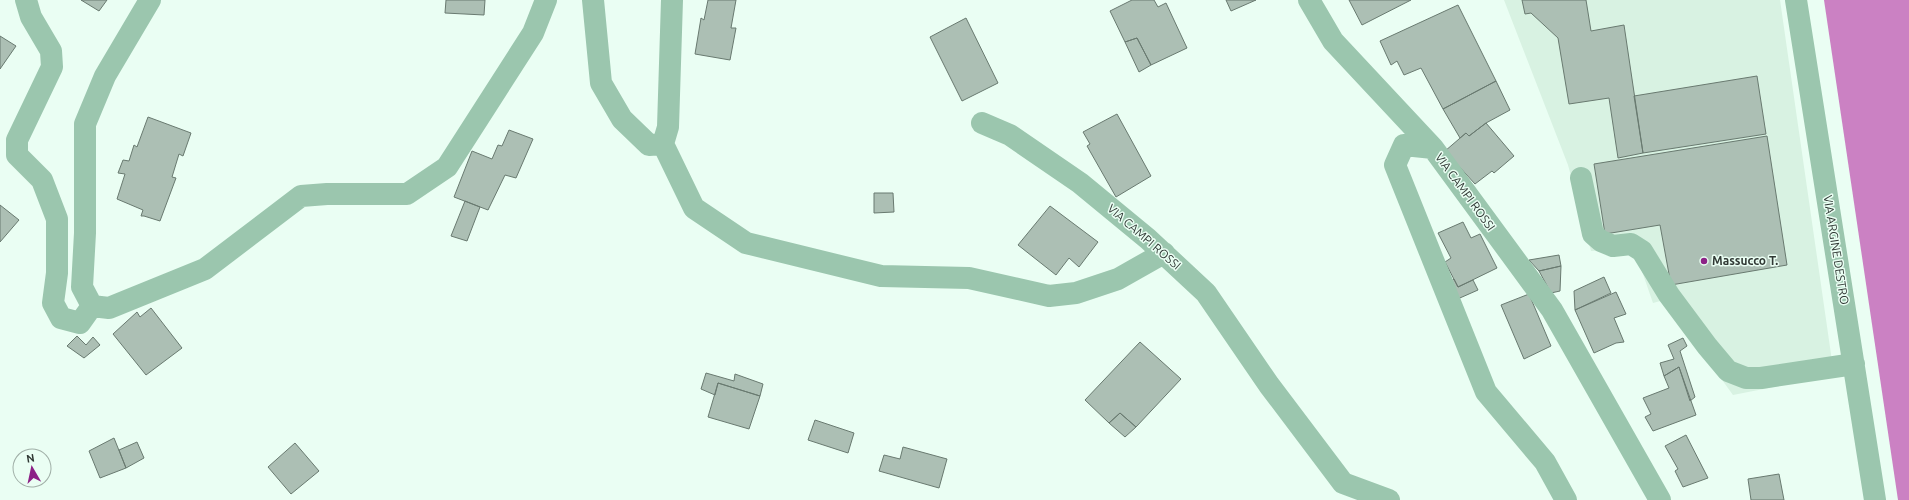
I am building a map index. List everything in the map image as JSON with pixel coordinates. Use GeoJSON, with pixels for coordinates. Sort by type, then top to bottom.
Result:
{"type":"FeatureCollection","features":[{"type":"Feature","properties":{"kind":"street"},"geometry":{"type":"LineString","coordinates":[[26,0],[31,16],[52,51],[52,68],[17,140],[16,155],[42,180],[57,219],[57,273],[53,304],[62,318],[80,323],[92,306]]}},
{"type":"Feature","properties":{"kind":"street"},"geometry":{"type":"LineString","coordinates":[[92,306],[82,287],[85,124],[105,76],[150,0]]}},
{"type":"Feature","properties":{"kind":"street"},"geometry":{"type":"LineString","coordinates":[[92,306],[109,308],[205,269],[301,196],[327,194],[406,194],[447,167],[533,33],[546,0]]}},
{"type":"Feature","properties":{"kind":"street"},"geometry":{"type":"LineString","coordinates":[[593,0],[601,83],[622,119],[649,145],[663,144]]}},
{"type":"Feature","properties":{"kind":"street"},"geometry":{"type":"LineString","coordinates":[[672,0],[668,127],[663,144],[694,208],[746,243],[881,276],[969,278],[1049,296],[1076,293],[1118,279],[1164,254]]}},
{"type":"Feature","properties":{"kind":"street"},"geometry":{"type":"LineString","coordinates":[[1309,0],[1333,41],[1433,148]]}},
{"type":"Feature","properties":{"kind":"street","name":"VIA ARGINE DESTRO"},"geometry":{"type":"LineString","coordinates":[[1796,0],[1875,500]]}},
{"type":"Feature","properties":{"kind":"street","name":"VIA CAMPI ROSSI"},"geometry":{"type":"LineString","coordinates":[[982,123],[1010,135],[1080,183],[1164,254],[1206,293],[1269,385],[1343,483],[1389,500]]}},
{"type":"Feature","properties":{"kind":"street","name":"VIA CAMPI ROSSI"},"geometry":{"type":"LineString","coordinates":[[1566,500],[1545,462],[1486,392],[1395,164],[1404,145],[1433,148],[1552,310],[1660,500]]}},
{"type":"Feature","properties":{"kind":"street"},"geometry":{"type":"LineString","coordinates":[[1581,178],[1594,234],[1601,241],[1613,246],[1631,244],[1642,251],[1669,295],[1707,346],[1728,370],[1746,378],[1761,378],[1854,364]]}},
{"type":"Feature","properties":{"kind":"shaded area"},"geometry":{"type":"Polygon","coordinates":[[[1504,0],[1780,0],[1834,375],[1733,395],[1664,300],[1653,303],[1635,251],[1591,251],[1568,165],[1504,0]]]}},
{"type":"Feature","properties":{"kind":"shaded area"},"geometry":{"type":"Polygon","coordinates":[[[1824,0],[1909,0],[1909,500],[1898,500],[1824,0]]]}},
{"type":"Feature","properties":{"kind":"building"},"geometry":{"type":"Polygon","coordinates":[[[81,0],[107,0],[99,11],[81,0]]]}},
{"type":"Feature","properties":{"kind":"building"},"geometry":{"type":"Polygon","coordinates":[[[446,0],[485,0],[484,15],[445,13],[446,0]]]}},
{"type":"Feature","properties":{"kind":"building"},"geometry":{"type":"Polygon","coordinates":[[[708,0],[736,0],[731,28],[736,28],[730,60],[695,54],[701,18],[704,20],[708,0]]]}},
{"type":"Feature","properties":{"kind":"building"},"geometry":{"type":"Polygon","coordinates":[[[1132,0],[1154,0],[1158,7],[1166,3],[1187,48],[1151,65],[1137,38],[1125,42],[1110,11],[1132,0]]]}},
{"type":"Feature","properties":{"kind":"building"},"geometry":{"type":"Polygon","coordinates":[[[1226,0],[1256,0],[1231,11],[1226,0]]]}},
{"type":"Feature","properties":{"kind":"building"},"geometry":{"type":"Polygon","coordinates":[[[1349,0],[1411,0],[1362,25],[1349,0]]]}},
{"type":"Feature","properties":{"kind":"building"},"geometry":{"type":"Polygon","coordinates":[[[1522,0],[1586,0],[1591,31],[1624,25],[1643,153],[1618,158],[1609,98],[1569,104],[1558,38],[1531,13],[1525,14],[1522,0]]]}},
{"type":"Feature","properties":{"kind":"building"},"geometry":{"type":"Polygon","coordinates":[[[1458,5],[1496,81],[1443,109],[1421,68],[1404,75],[1397,61],[1391,65],[1380,41],[1458,5]]]}},
{"type":"Feature","properties":{"kind":"building"},"geometry":{"type":"Polygon","coordinates":[[[966,18],[998,83],[962,101],[930,37],[966,18]]]}},
{"type":"Feature","properties":{"kind":"building"},"geometry":{"type":"Polygon","coordinates":[[[0,36],[16,46],[0,69],[0,36]]]}},
{"type":"Feature","properties":{"kind":"building"},"geometry":{"type":"Polygon","coordinates":[[[1137,38],[1151,65],[1139,72],[1125,42],[1137,38]]]}},
{"type":"Feature","properties":{"kind":"building"},"geometry":{"type":"Polygon","coordinates":[[[1757,76],[1766,134],[1643,153],[1634,96],[1757,76]]]}},
{"type":"Feature","properties":{"kind":"building"},"geometry":{"type":"Polygon","coordinates":[[[1496,81],[1510,110],[1486,123],[1469,136],[1466,133],[1460,138],[1443,109],[1496,81]]]}},
{"type":"Feature","properties":{"kind":"building"},"geometry":{"type":"Polygon","coordinates":[[[1117,114],[1151,176],[1116,197],[1087,146],[1090,144],[1083,132],[1117,114]]]}},
{"type":"Feature","properties":{"kind":"building"},"geometry":{"type":"Polygon","coordinates":[[[148,117],[191,133],[183,156],[179,154],[172,177],[176,178],[160,221],[141,216],[143,210],[117,199],[125,174],[118,173],[123,160],[129,161],[134,145],[137,147],[148,117]]]}},
{"type":"Feature","properties":{"kind":"building"},"geometry":{"type":"Polygon","coordinates":[[[1486,123],[1514,156],[1494,173],[1492,171],[1475,184],[1445,151],[1466,133],[1469,136],[1486,123]]]}},
{"type":"Feature","properties":{"kind":"building"},"geometry":{"type":"Polygon","coordinates":[[[509,130],[533,139],[516,178],[505,175],[488,210],[454,197],[472,151],[492,159],[498,145],[502,146],[509,130]]]}},
{"type":"Feature","properties":{"kind":"building"},"geometry":{"type":"Polygon","coordinates":[[[1767,136],[1787,265],[1671,285],[1660,225],[1605,234],[1594,164],[1767,136]]]}},
{"type":"Feature","properties":{"kind":"building"},"geometry":{"type":"Polygon","coordinates":[[[874,193],[893,193],[894,212],[874,213],[874,193]]]}},
{"type":"Feature","properties":{"kind":"building"},"geometry":{"type":"Polygon","coordinates":[[[465,201],[480,207],[467,241],[451,236],[465,201]]]}},
{"type":"Feature","properties":{"kind":"building"},"geometry":{"type":"Polygon","coordinates":[[[0,205],[19,220],[0,242],[0,205]]]}},
{"type":"Feature","properties":{"kind":"building"},"geometry":{"type":"Polygon","coordinates":[[[1050,206],[1098,242],[1079,267],[1069,258],[1056,275],[1018,245],[1050,206]]]}},
{"type":"Feature","properties":{"kind":"building"},"geometry":{"type":"Polygon","coordinates":[[[1463,222],[1471,238],[1480,234],[1497,268],[1458,287],[1445,262],[1451,258],[1438,233],[1463,222]]]}},
{"type":"Feature","properties":{"kind":"building"},"geometry":{"type":"Polygon","coordinates":[[[1559,255],[1561,266],[1539,271],[1529,260],[1559,255]]]}},
{"type":"Feature","properties":{"kind":"building"},"geometry":{"type":"Polygon","coordinates":[[[1561,266],[1560,291],[1551,293],[1539,271],[1561,266]]]}},
{"type":"Feature","properties":{"kind":"building"},"geometry":{"type":"Polygon","coordinates":[[[1604,277],[1611,293],[1575,310],[1574,291],[1604,277]]]}},
{"type":"Feature","properties":{"kind":"building"},"geometry":{"type":"Polygon","coordinates":[[[1454,279],[1458,287],[1473,280],[1478,290],[1453,301],[1446,285],[1454,279]]]}},
{"type":"Feature","properties":{"kind":"building"},"geometry":{"type":"Polygon","coordinates":[[[1616,292],[1626,314],[1614,318],[1624,342],[1616,343],[1594,353],[1575,310],[1616,292]]]}},
{"type":"Feature","properties":{"kind":"building"},"geometry":{"type":"Polygon","coordinates":[[[1529,294],[1551,346],[1524,359],[1501,305],[1529,294]]]}},
{"type":"Feature","properties":{"kind":"building"},"geometry":{"type":"Polygon","coordinates":[[[151,308],[182,348],[146,375],[113,334],[137,312],[140,317],[151,308]]]}},
{"type":"Feature","properties":{"kind":"building"},"geometry":{"type":"Polygon","coordinates":[[[77,336],[86,345],[93,337],[100,345],[84,358],[67,346],[77,336]]]}},
{"type":"Feature","properties":{"kind":"building"},"geometry":{"type":"Polygon","coordinates":[[[1683,338],[1687,346],[1680,351],[1695,397],[1690,401],[1679,367],[1664,376],[1660,363],[1674,359],[1668,345],[1683,338]]]}},
{"type":"Feature","properties":{"kind":"building"},"geometry":{"type":"Polygon","coordinates":[[[1140,342],[1181,379],[1136,427],[1120,413],[1109,423],[1085,400],[1140,342]]]}},
{"type":"Feature","properties":{"kind":"building"},"geometry":{"type":"Polygon","coordinates":[[[1679,367],[1696,415],[1653,431],[1645,417],[1651,414],[1643,398],[1669,388],[1664,376],[1679,367]]]}},
{"type":"Feature","properties":{"kind":"building"},"geometry":{"type":"Polygon","coordinates":[[[706,373],[734,381],[735,374],[763,384],[760,396],[718,383],[715,395],[701,389],[706,373]]]}},
{"type":"Feature","properties":{"kind":"building"},"geometry":{"type":"Polygon","coordinates":[[[718,383],[760,396],[749,429],[708,417],[718,383]]]}},
{"type":"Feature","properties":{"kind":"building"},"geometry":{"type":"Polygon","coordinates":[[[1120,413],[1136,427],[1125,437],[1109,423],[1120,413]]]}},
{"type":"Feature","properties":{"kind":"building"},"geometry":{"type":"Polygon","coordinates":[[[815,420],[854,433],[848,453],[808,440],[815,420]]]}},
{"type":"Feature","properties":{"kind":"building"},"geometry":{"type":"Polygon","coordinates":[[[1686,435],[1708,478],[1683,487],[1675,471],[1678,469],[1665,446],[1686,435]]]}},
{"type":"Feature","properties":{"kind":"building"},"geometry":{"type":"Polygon","coordinates":[[[114,438],[126,468],[100,478],[89,451],[114,438]]]}},
{"type":"Feature","properties":{"kind":"building"},"geometry":{"type":"Polygon","coordinates":[[[137,442],[144,458],[126,468],[119,450],[137,442]]]}},
{"type":"Feature","properties":{"kind":"building"},"geometry":{"type":"Polygon","coordinates":[[[295,443],[319,471],[291,494],[268,467],[295,443]]]}},
{"type":"Feature","properties":{"kind":"building"},"geometry":{"type":"Polygon","coordinates":[[[903,447],[947,459],[939,488],[879,471],[884,455],[900,459],[903,447]]]}},
{"type":"Feature","properties":{"kind":"building"},"geometry":{"type":"Polygon","coordinates":[[[1779,474],[1784,500],[1751,500],[1748,479],[1779,474]]]}},
{"type":"Feature","properties":{"kind":"place","name":"Massucco T."},"geometry":{"type":"Point","coordinates":[1704,261]}}]}
